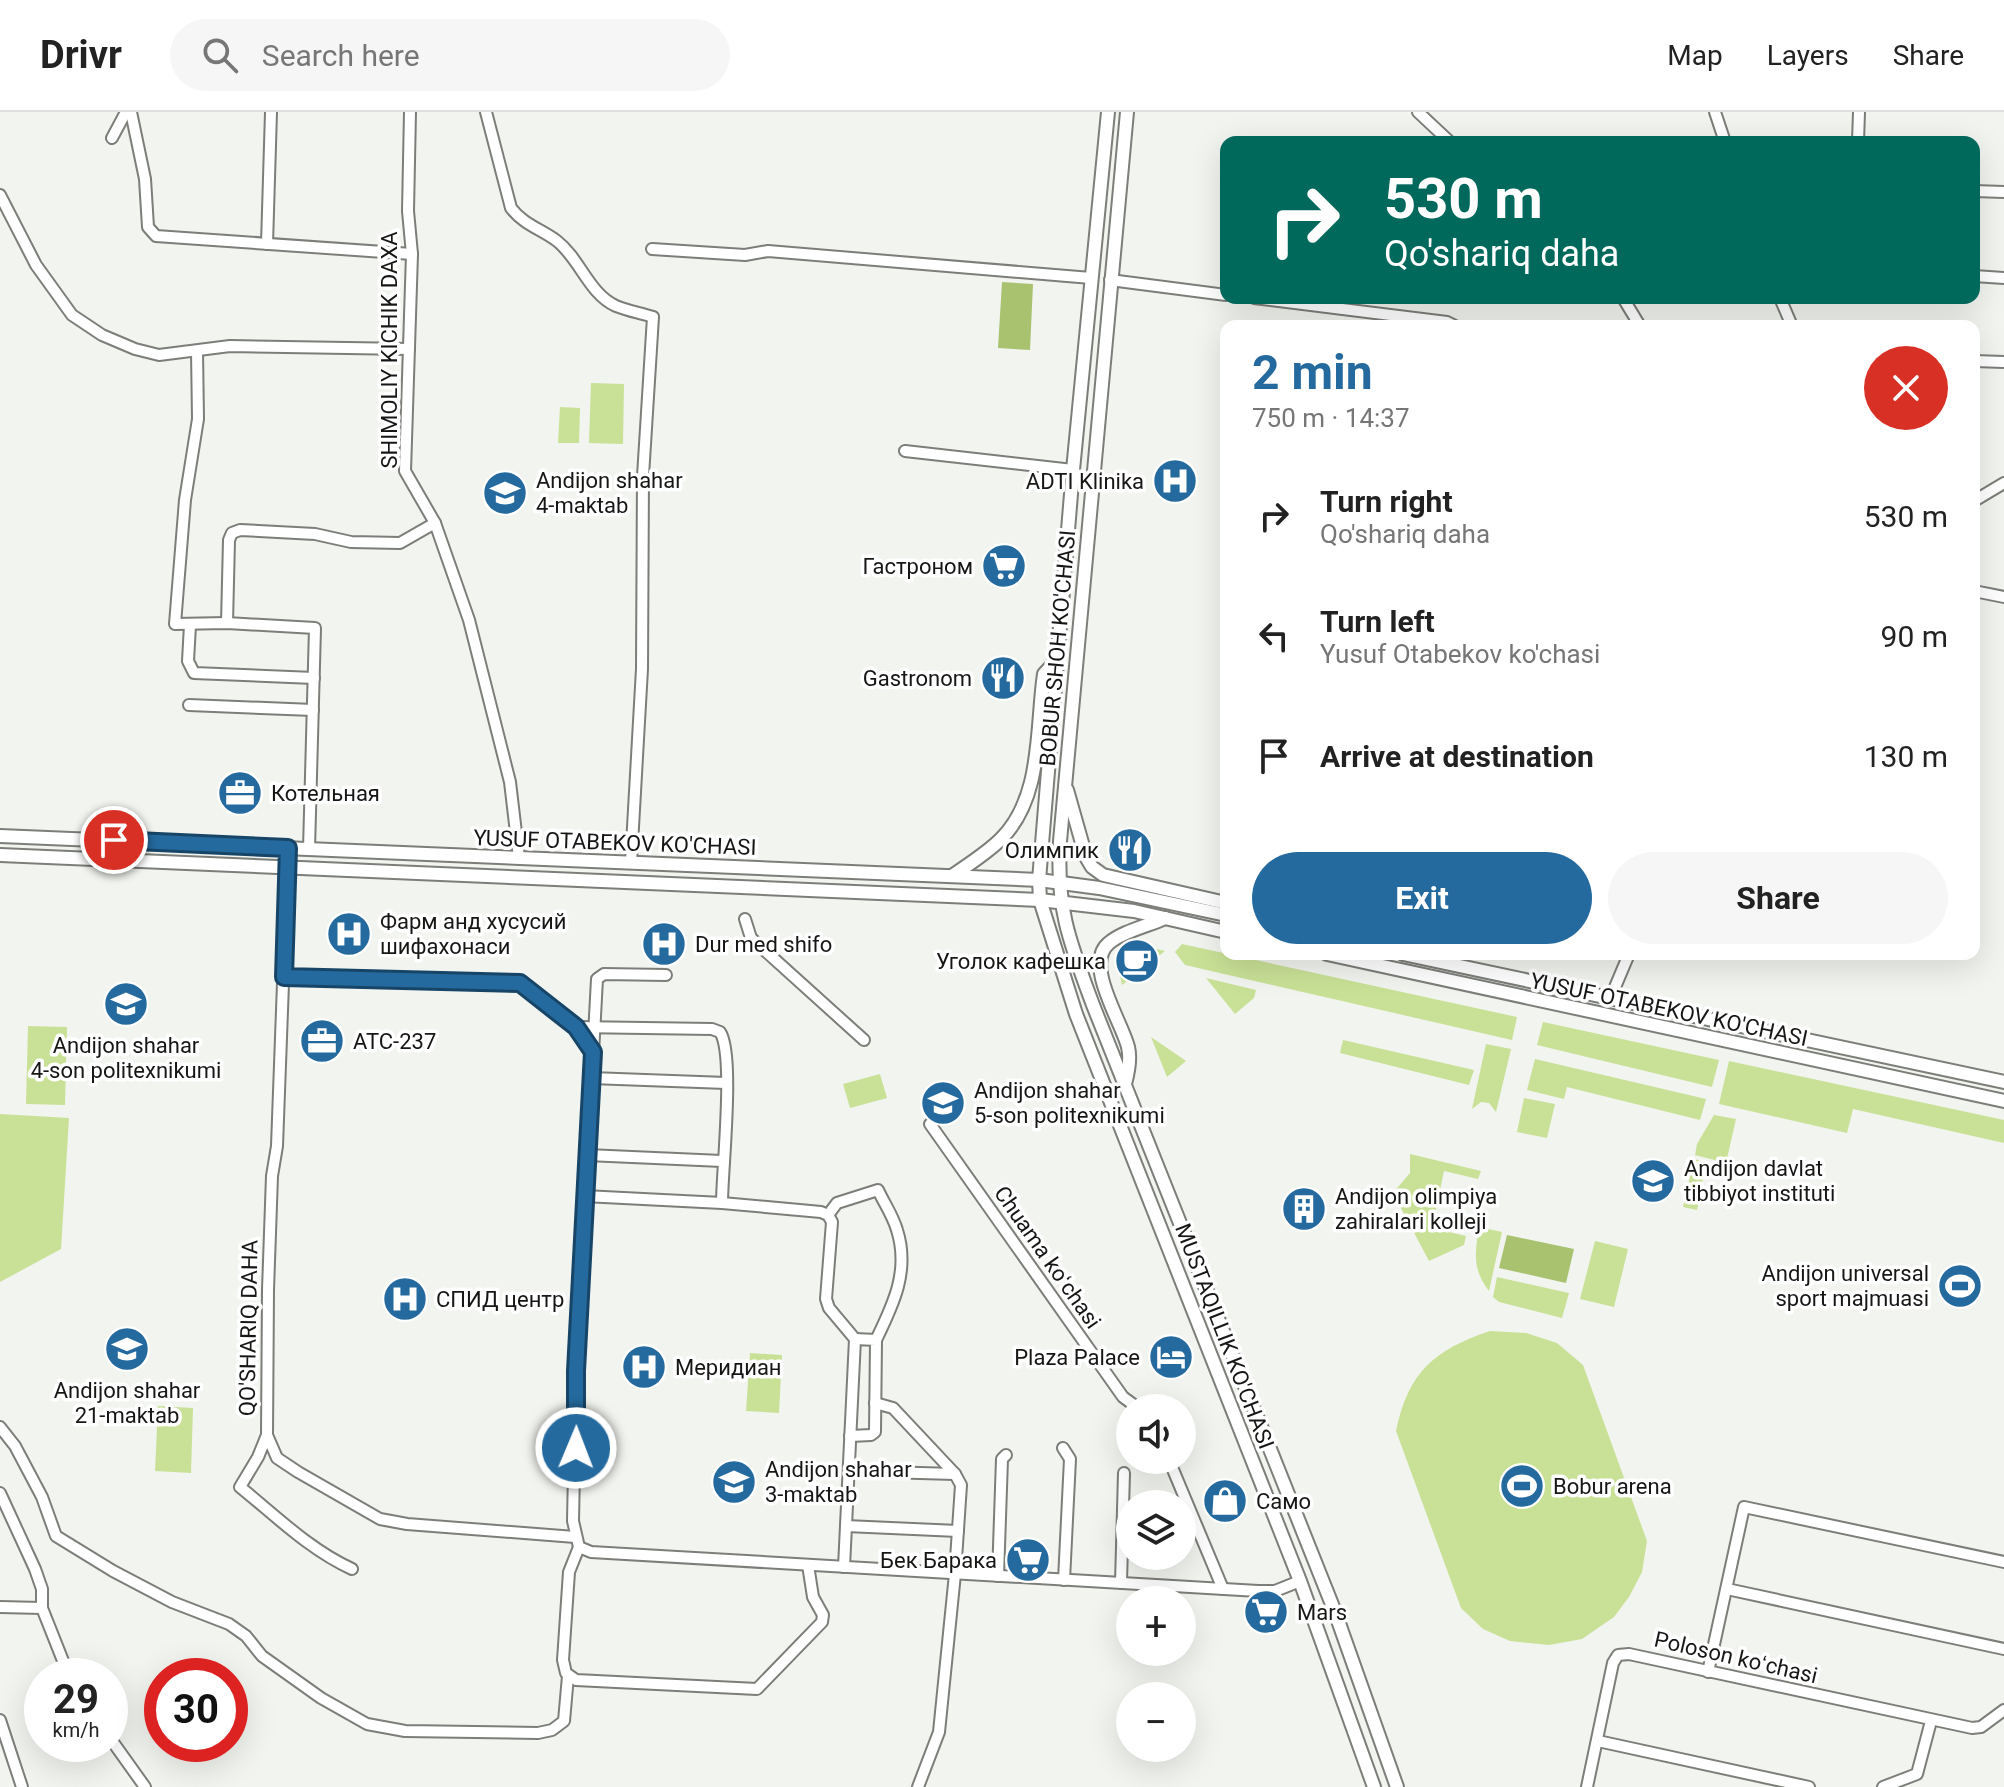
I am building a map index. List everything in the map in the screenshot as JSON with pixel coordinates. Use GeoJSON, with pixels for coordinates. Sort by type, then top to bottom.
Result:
{"type":"FeatureCollection","features":[{"type":"Feature","properties":{"kind":"main road"},"geometry":{"type":"LineString","coordinates":[[1107,116],[1127,117]]}},
{"type":"Feature","properties":{"kind":"main road","name":"BOBUR SHOH KO'CHASI"},"geometry":{"type":"LineString","coordinates":[[1040,900],[1056,661],[1107,116]]}},
{"type":"Feature","properties":{"kind":"main road","name":"BOBUR SHOH KO'CHASI"},"geometry":{"type":"LineString","coordinates":[[1060,901],[1065,786],[1127,117]]}},
{"type":"Feature","properties":{"kind":"main road"},"geometry":{"type":"LineString","coordinates":[[952,876],[1002,838],[1023,805],[1032,778],[1044,674],[1056,661]]}},
{"type":"Feature","properties":{"kind":"main road"},"geometry":{"type":"LineString","coordinates":[[1065,786],[1086,857],[1092,867],[1103,875],[1220,902]]}},
{"type":"Feature","properties":{"kind":"main road","name":"YUSUF OTABEKOV KO'CHASI"},"geometry":{"type":"LineString","coordinates":[[0,836],[1059,881],[1220,914]]}},
{"type":"Feature","properties":{"kind":"main road","name":"YUSUF OTABEKOV KO'CHASI"},"geometry":{"type":"LineString","coordinates":[[0,855],[1060,901],[1220,931]]}},
{"type":"Feature","properties":{"kind":"main road","name":"MUSTAQILLIK KO'CHASI"},"geometry":{"type":"LineString","coordinates":[[1040,900],[1076,1014],[1300,1581],[1374,1787]]}},
{"type":"Feature","properties":{"kind":"main road","name":"MUSTAQILLIK KO'CHASI"},"geometry":{"type":"LineString","coordinates":[[1060,901],[1069,940],[1329,1598],[1397,1787]]}},
{"type":"Feature","properties":{"kind":"main road"},"geometry":{"type":"LineString","coordinates":[[1125,1084],[1128,1048],[1103,981],[1099,967],[1101,954],[1111,941],[1165,918]]}},
{"type":"Feature","properties":{"kind":"main road","name":"YUSUF OTABEKOV KO'CHASI"},"geometry":{"type":"LineString","coordinates":[[1355,960],[2004,1101]]}},
{"type":"Feature","properties":{"kind":"main road","name":"YUSUF OTABEKOV KO'CHASI"},"geometry":{"type":"LineString","coordinates":[[1431,960],[2004,1082]]}},
{"type":"Feature","properties":{"kind":"main road"},"geometry":{"type":"LineString","coordinates":[[1356,1741],[1377,1733]]}},
{"type":"Feature","properties":{"kind":"street"},"geometry":{"type":"LineString","coordinates":[[112,138],[128,112]]}},
{"type":"Feature","properties":{"kind":"street"},"geometry":{"type":"LineString","coordinates":[[128,112],[145,179],[148,227],[156,236],[412,254]]}},
{"type":"Feature","properties":{"kind":"street"},"geometry":{"type":"LineString","coordinates":[[267,244],[271,112]]}},
{"type":"Feature","properties":{"kind":"street","name":"SHIMOLIY KICHIK DAXA"},"geometry":{"type":"LineString","coordinates":[[410,112],[408,211],[412,254],[405,471],[435,523],[469,620],[510,782],[519,858]]}},
{"type":"Feature","properties":{"kind":"street"},"geometry":{"type":"LineString","coordinates":[[486,112],[511,208],[519,218],[557,241],[597,291],[614,306],[653,317],[643,476],[642,669],[631,862]]}},
{"type":"Feature","properties":{"kind":"street"},"geometry":{"type":"LineString","coordinates":[[1418,112],[1444,136]]}},
{"type":"Feature","properties":{"kind":"street"},"geometry":{"type":"LineString","coordinates":[[1715,112],[1723,136]]}},
{"type":"Feature","properties":{"kind":"street"},"geometry":{"type":"LineString","coordinates":[[1858,136],[1859,112]]}},
{"type":"Feature","properties":{"kind":"street"},"geometry":{"type":"LineString","coordinates":[[1980,191],[2004,192]]}},
{"type":"Feature","properties":{"kind":"street"},"geometry":{"type":"LineString","coordinates":[[0,195],[36,265],[72,315],[102,335],[148,353],[159,355],[230,346],[409,349]]}},
{"type":"Feature","properties":{"kind":"street"},"geometry":{"type":"LineString","coordinates":[[652,249],[745,255],[768,251],[1091,278]]}},
{"type":"Feature","properties":{"kind":"street"},"geometry":{"type":"LineString","coordinates":[[1980,276],[2004,278]]}},
{"type":"Feature","properties":{"kind":"street"},"geometry":{"type":"LineString","coordinates":[[1110,280],[1220,294]]}},
{"type":"Feature","properties":{"kind":"street"},"geometry":{"type":"LineString","coordinates":[[1302,304],[1431,320]]}},
{"type":"Feature","properties":{"kind":"street"},"geometry":{"type":"LineString","coordinates":[[197,351],[198,419],[182,525],[175,624],[227,623],[315,628],[309,849]]}},
{"type":"Feature","properties":{"kind":"street"},"geometry":{"type":"LineString","coordinates":[[1980,361],[2004,362]]}},
{"type":"Feature","properties":{"kind":"street"},"geometry":{"type":"LineString","coordinates":[[905,451],[1073,470]]}},
{"type":"Feature","properties":{"kind":"street"},"geometry":{"type":"LineString","coordinates":[[1980,497],[2004,483]]}},
{"type":"Feature","properties":{"kind":"street"},"geometry":{"type":"LineString","coordinates":[[227,623],[229,540],[232,533],[240,530],[315,534],[351,542],[400,543],[435,523]]}},
{"type":"Feature","properties":{"kind":"street"},"geometry":{"type":"LineString","coordinates":[[1980,592],[2004,597]]}},
{"type":"Feature","properties":{"kind":"street"},"geometry":{"type":"LineString","coordinates":[[190,625],[188,661],[194,673],[314,678]]}},
{"type":"Feature","properties":{"kind":"street"},"geometry":{"type":"LineString","coordinates":[[189,705],[313,710]]}},
{"type":"Feature","properties":{"kind":"street","name":"QO'SHARIQ DAHA"},"geometry":{"type":"LineString","coordinates":[[288,848],[277,1146],[272,1176],[268,1290],[267,1435],[277,1458],[380,1519],[577,1542],[591,1552],[1223,1589],[1275,1591],[1300,1581]]}},
{"type":"Feature","properties":{"kind":"street"},"geometry":{"type":"LineString","coordinates":[[745,919],[751,938],[864,1040]]}},
{"type":"Feature","properties":{"kind":"street"},"geometry":{"type":"LineString","coordinates":[[1610,999],[1626,960]]}},
{"type":"Feature","properties":{"kind":"street"},"geometry":{"type":"LineString","coordinates":[[0,1427],[29,1471],[56,1536],[172,1602],[229,1624],[295,1682],[367,1724],[405,1731],[538,1733],[552,1730],[564,1721],[568,1676],[563,1660],[569,1572],[577,1542],[576,1371],[599,975],[666,975]]}},
{"type":"Feature","properties":{"kind":"street"},"geometry":{"type":"LineString","coordinates":[[284,977],[520,983],[576,1027],[593,1052]]}},
{"type":"Feature","properties":{"kind":"street"},"geometry":{"type":"LineString","coordinates":[[576,1027],[712,1029],[720,1032],[726,1046],[722,1203]]}},
{"type":"Feature","properties":{"kind":"street"},"geometry":{"type":"LineString","coordinates":[[591,1078],[726,1083]]}},
{"type":"Feature","properties":{"kind":"street","name":"Chuama koʻchasi"},"geometry":{"type":"LineString","coordinates":[[930,1124],[1121,1394]]}},
{"type":"Feature","properties":{"kind":"street"},"geometry":{"type":"LineString","coordinates":[[587,1155],[722,1161]]}},
{"type":"Feature","properties":{"kind":"street"},"geometry":{"type":"LineString","coordinates":[[828,1215],[837,1203],[878,1190],[897,1231],[901,1255],[899,1292],[876,1340],[875,1432],[850,1436]]}},
{"type":"Feature","properties":{"kind":"street"},"geometry":{"type":"LineString","coordinates":[[584,1196],[722,1203],[828,1215],[832,1222],[826,1299],[829,1308],[855,1339],[844,1567]]}},
{"type":"Feature","properties":{"kind":"street"},"geometry":{"type":"LineString","coordinates":[[855,1339],[876,1340]]}},
{"type":"Feature","properties":{"kind":"street"},"geometry":{"type":"LineString","coordinates":[[875,1403],[893,1408],[955,1474],[961,1485],[939,1732],[918,1787]]}},
{"type":"Feature","properties":{"kind":"street"},"geometry":{"type":"LineString","coordinates":[[267,1435],[240,1487],[322,1553],[352,1569]]}},
{"type":"Feature","properties":{"kind":"street"},"geometry":{"type":"LineString","coordinates":[[1063,1448],[1070,1459],[1064,1580]]}},
{"type":"Feature","properties":{"kind":"street"},"geometry":{"type":"LineString","coordinates":[[998,1576],[1002,1459],[1006,1455]]}},
{"type":"Feature","properties":{"kind":"street"},"geometry":{"type":"LineString","coordinates":[[849,1471],[955,1474]]}},
{"type":"Feature","properties":{"kind":"street"},"geometry":{"type":"LineString","coordinates":[[1121,1583],[1124,1474]]}},
{"type":"Feature","properties":{"kind":"street"},"geometry":{"type":"LineString","coordinates":[[1175,1474],[1223,1589]]}},
{"type":"Feature","properties":{"kind":"street"},"geometry":{"type":"LineString","coordinates":[[0,1493],[35,1569],[42,1589],[42,1608],[62,1658]]}},
{"type":"Feature","properties":{"kind":"street"},"geometry":{"type":"LineString","coordinates":[[1708,1672],[1744,1507],[2004,1562]]}},
{"type":"Feature","properties":{"kind":"street"},"geometry":{"type":"LineString","coordinates":[[846,1526],[958,1531]]}},
{"type":"Feature","properties":{"kind":"street"},"geometry":{"type":"LineString","coordinates":[[568,1676],[576,1680],[757,1689],[822,1622],[823,1615],[813,1597],[808,1565]]}},
{"type":"Feature","properties":{"kind":"street"},"geometry":{"type":"LineString","coordinates":[[1727,1589],[2004,1649]]}},
{"type":"Feature","properties":{"kind":"street"},"geometry":{"type":"LineString","coordinates":[[0,1607],[42,1608]]}},
{"type":"Feature","properties":{"kind":"street","name":"Poloson koʻchasi"},"geometry":{"type":"LineString","coordinates":[[1587,1787],[1613,1663],[1618,1655],[1629,1654],[1972,1728],[1981,1727],[2004,1712]]}},
{"type":"Feature","properties":{"kind":"street"},"geometry":{"type":"LineString","coordinates":[[0,1720],[22,1787]]}},
{"type":"Feature","properties":{"kind":"street"},"geometry":{"type":"LineString","coordinates":[[1883,1787],[1917,1774],[1931,1721]]}},
{"type":"Feature","properties":{"kind":"street"},"geometry":{"type":"LineString","coordinates":[[1598,1741],[1809,1787]]}},
{"type":"Feature","properties":{"kind":"street"},"geometry":{"type":"LineString","coordinates":[[127,1762],[145,1787]]}},
{"type":"Feature","properties":{"kind":"street"},"geometry":{"type":"LineString","coordinates":[[1753,1787],[1756,1774]]}},
{"type":"Feature","properties":{"kind":"shaded area"},"geometry":{"type":"Polygon","coordinates":[[[1002,282],[1033,284],[1030,350],[998,348],[1002,282]]]}},
{"type":"Feature","properties":{"kind":"shaded area"},"geometry":{"type":"Polygon","coordinates":[[[591,383],[624,384],[623,444],[589,443],[591,383]]]}},
{"type":"Feature","properties":{"kind":"shaded area"},"geometry":{"type":"Polygon","coordinates":[[[560,407],[580,408],[579,443],[558,443],[560,407]]]}},
{"type":"Feature","properties":{"kind":"shaded area"},"geometry":{"type":"Polygon","coordinates":[[[1137,944],[1165,951],[1122,985],[1117,960],[1137,944]]]}},
{"type":"Feature","properties":{"kind":"shaded area"},"geometry":{"type":"Polygon","coordinates":[[[1182,944],[1220,952],[1220,960],[1255,960],[1517,1017],[1512,1040],[1185,965],[1175,952],[1182,944]]]}},
{"type":"Feature","properties":{"kind":"shaded area"},"geometry":{"type":"Polygon","coordinates":[[[1206,978],[1256,990],[1254,998],[1235,1014],[1206,978]]]}},
{"type":"Feature","properties":{"kind":"shaded area"},"geometry":{"type":"Polygon","coordinates":[[[1543,1022],[1719,1060],[1712,1087],[1537,1045],[1543,1022]]]}},
{"type":"Feature","properties":{"kind":"shaded area"},"geometry":{"type":"Polygon","coordinates":[[[28,1026],[67,1027],[65,1105],[26,1104],[28,1026]]]}},
{"type":"Feature","properties":{"kind":"shaded area"},"geometry":{"type":"Polygon","coordinates":[[[1151,1037],[1186,1061],[1167,1077],[1151,1037]]]}},
{"type":"Feature","properties":{"kind":"shaded area"},"geometry":{"type":"Polygon","coordinates":[[[1343,1040],[1474,1070],[1469,1085],[1340,1053],[1343,1040]]]}},
{"type":"Feature","properties":{"kind":"shaded area"},"geometry":{"type":"Polygon","coordinates":[[[1486,1044],[1511,1049],[1496,1112],[1489,1103],[1481,1102],[1472,1109],[1486,1044]]]}},
{"type":"Feature","properties":{"kind":"shaded area"},"geometry":{"type":"Polygon","coordinates":[[[1535,1059],[1706,1099],[1700,1120],[1567,1087],[1564,1099],[1527,1090],[1535,1059]]]}},
{"type":"Feature","properties":{"kind":"shaded area"},"geometry":{"type":"Polygon","coordinates":[[[1729,1061],[2004,1120],[2004,1143],[1853,1109],[1847,1133],[1719,1104],[1729,1061]]]}},
{"type":"Feature","properties":{"kind":"shaded area"},"geometry":{"type":"Polygon","coordinates":[[[880,1074],[887,1098],[850,1108],[843,1084],[880,1074]]]}},
{"type":"Feature","properties":{"kind":"shaded area"},"geometry":{"type":"Polygon","coordinates":[[[1524,1098],[1555,1104],[1547,1138],[1517,1132],[1524,1098]]]}},
{"type":"Feature","properties":{"kind":"shaded area"},"geometry":{"type":"Polygon","coordinates":[[[0,1114],[69,1118],[61,1249],[0,1282],[0,1114]]]}},
{"type":"Feature","properties":{"kind":"shaded area"},"geometry":{"type":"Polygon","coordinates":[[[1714,1115],[1736,1119],[1726,1163],[1695,1155],[1697,1144],[1714,1115]]]}},
{"type":"Feature","properties":{"kind":"shaded area"},"geometry":{"type":"Polygon","coordinates":[[[1410,1154],[1481,1171],[1478,1179],[1444,1171],[1432,1228],[1466,1236],[1464,1245],[1429,1261],[1393,1193],[1410,1173],[1410,1154]]]}},
{"type":"Feature","properties":{"kind":"shaded area"},"geometry":{"type":"Polygon","coordinates":[[[1694,1159],[1706,1162],[1697,1210],[1683,1207],[1694,1159]]]}},
{"type":"Feature","properties":{"kind":"shaded area"},"geometry":{"type":"Polygon","coordinates":[[[1479,1227],[1502,1232],[1489,1291],[1476,1260],[1479,1227]]]}},
{"type":"Feature","properties":{"kind":"shaded area"},"geometry":{"type":"Polygon","coordinates":[[[1507,1235],[1574,1249],[1566,1283],[1499,1268],[1507,1235]]]}},
{"type":"Feature","properties":{"kind":"shaded area"},"geometry":{"type":"Polygon","coordinates":[[[1595,1241],[1628,1249],[1614,1307],[1580,1299],[1595,1241]]]}},
{"type":"Feature","properties":{"kind":"shaded area"},"geometry":{"type":"Polygon","coordinates":[[[1497,1277],[1569,1293],[1562,1318],[1499,1302],[1493,1297],[1497,1277]]]}},
{"type":"Feature","properties":{"kind":"shaded area","name":"Bobur arena"},"geometry":{"type":"Polygon","coordinates":[[[1490,1331],[1526,1333],[1557,1343],[1583,1365],[1647,1541],[1642,1572],[1629,1597],[1614,1617],[1582,1639],[1549,1645],[1510,1641],[1483,1629],[1461,1608],[1396,1431],[1408,1393],[1426,1366],[1453,1346],[1490,1331]]]}},
{"type":"Feature","properties":{"kind":"shaded area"},"geometry":{"type":"Polygon","coordinates":[[[750,1353],[782,1355],[779,1413],[746,1411],[750,1353]]]}},
{"type":"Feature","properties":{"kind":"shaded area"},"geometry":{"type":"Polygon","coordinates":[[[158,1406],[193,1408],[191,1473],[155,1471],[158,1406]]]}},
{"type":"Feature","properties":{"kind":"place","name":"ADTI Klinika"},"geometry":{"type":"Point","coordinates":[1175,481]}},
{"type":"Feature","properties":{"kind":"place","name":"Andijon shahar 4-maktab"},"geometry":{"type":"Point","coordinates":[505,493]}},
{"type":"Feature","properties":{"kind":"place","name":"Гастроном"},"geometry":{"type":"Point","coordinates":[1004,566]}},
{"type":"Feature","properties":{"kind":"place","name":"Gastronom"},"geometry":{"type":"Point","coordinates":[1003,678]}},
{"type":"Feature","properties":{"kind":"place","name":"Котельная"},"geometry":{"type":"Point","coordinates":[240,793]}},
{"type":"Feature","properties":{"kind":"place","name":"Олимпик"},"geometry":{"type":"Point","coordinates":[1130,850]}},
{"type":"Feature","properties":{"kind":"place","name":"Фарм анд хусусий шифахонаси"},"geometry":{"type":"Point","coordinates":[349,934]}},
{"type":"Feature","properties":{"kind":"place","name":"Dur med shifo"},"geometry":{"type":"Point","coordinates":[664,944]}},
{"type":"Feature","properties":{"kind":"place","name":"Уголок кафешка"},"geometry":{"type":"Point","coordinates":[1137,961]}},
{"type":"Feature","properties":{"kind":"place","name":"Andijon shahar 4-son politexnikumi"},"geometry":{"type":"Point","coordinates":[126,1004]}},
{"type":"Feature","properties":{"kind":"place","name":"АТС-237"},"geometry":{"type":"Point","coordinates":[322,1041]}},
{"type":"Feature","properties":{"kind":"place","name":"Andijon shahar 5-son politexnikumi"},"geometry":{"type":"Point","coordinates":[943,1103]}},
{"type":"Feature","properties":{"kind":"place","name":"Andijon davlat tibbiyot instituti"},"geometry":{"type":"Point","coordinates":[1653,1181]}},
{"type":"Feature","properties":{"kind":"place","name":"Andijon olimpiya zahiralari kolleji"},"geometry":{"type":"Point","coordinates":[1304,1209]}},
{"type":"Feature","properties":{"kind":"place","name":"Andijon universal sport majmuasi"},"geometry":{"type":"Point","coordinates":[1960,1286]}},
{"type":"Feature","properties":{"kind":"place","name":"СПИД центр"},"geometry":{"type":"Point","coordinates":[405,1299]}},
{"type":"Feature","properties":{"kind":"place","name":"Andijon shahar 21-maktab"},"geometry":{"type":"Point","coordinates":[127,1349]}},
{"type":"Feature","properties":{"kind":"place","name":"Plaza Palace"},"geometry":{"type":"Point","coordinates":[1171,1357]}},
{"type":"Feature","properties":{"kind":"place","name":"Меридиан"},"geometry":{"type":"Point","coordinates":[644,1367]}},
{"type":"Feature","properties":{"kind":"place","name":"Andijon shahar 3-maktab"},"geometry":{"type":"Point","coordinates":[734,1482]}},
{"type":"Feature","properties":{"kind":"place","name":"Bobur arena"},"geometry":{"type":"Point","coordinates":[1522,1486]}},
{"type":"Feature","properties":{"kind":"place","name":"Само"},"geometry":{"type":"Point","coordinates":[1225,1501]}},
{"type":"Feature","properties":{"kind":"place","name":"Бек Барака"},"geometry":{"type":"Point","coordinates":[1028,1560]}},
{"type":"Feature","properties":{"kind":"place","name":"Mars"},"geometry":{"type":"Point","coordinates":[1266,1612]}},
{"type":"Feature","properties":{"kind":"route"},"geometry":{"type":"LineString","coordinates":[[114,840],[288,848],[284,977],[520,983],[576,1027],[593,1052],[576,1371],[576,1448]]}}]}
